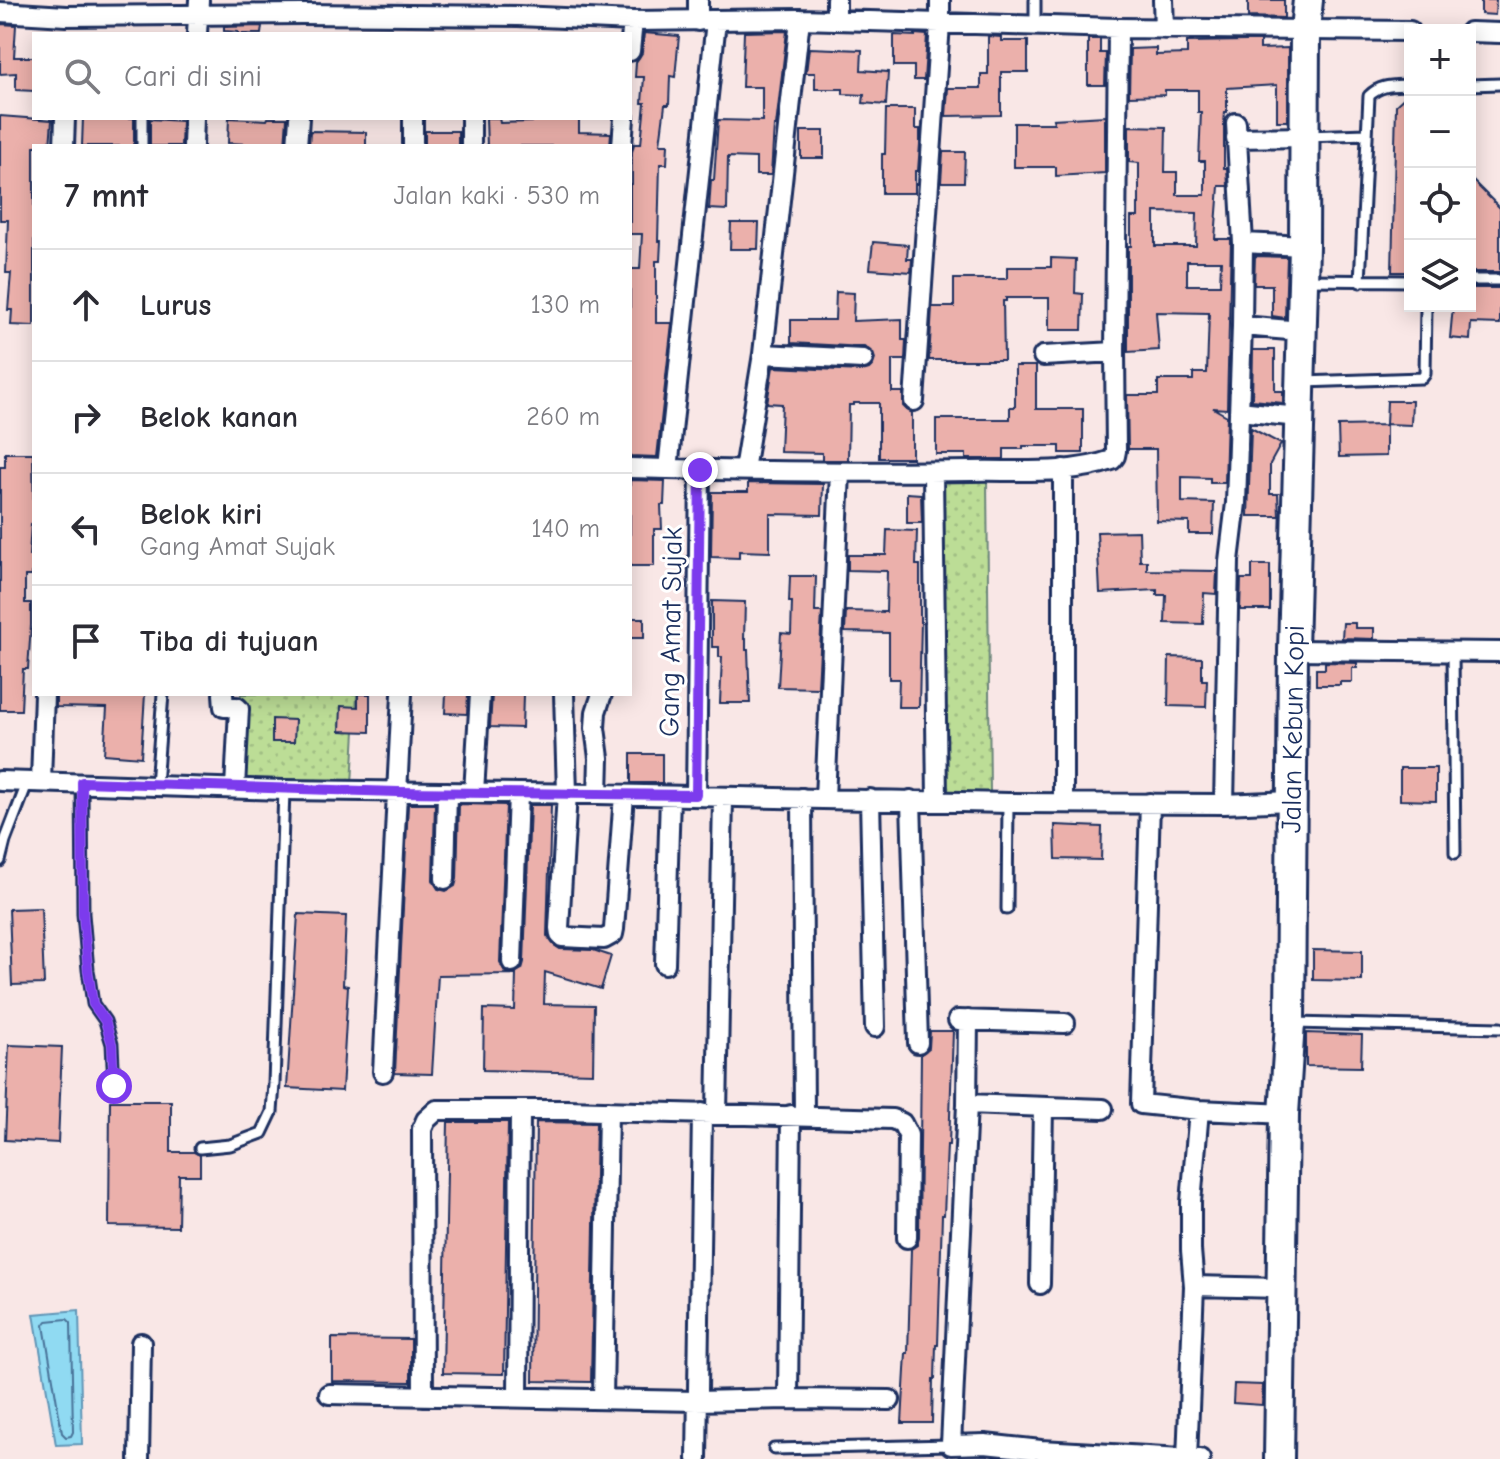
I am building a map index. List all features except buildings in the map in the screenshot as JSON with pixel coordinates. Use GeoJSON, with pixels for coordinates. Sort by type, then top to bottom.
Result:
{"type":"FeatureCollection","features":[{"type":"Feature","properties":{"kind":"main road","name":"Jalan Kebun Kopi"},"geometry":{"type":"LineString","coordinates":[[1279,1459],[1284,1114],[1290,1023],[1293,650],[1304,246],[1305,30],[1308,0]]}},
{"type":"Feature","properties":{"kind":"street"},"geometry":{"type":"LineString","coordinates":[[618,0],[627,32]]}},
{"type":"Feature","properties":{"kind":"street"},"geometry":{"type":"LineString","coordinates":[[668,469],[707,21],[698,0]]}},
{"type":"Feature","properties":{"kind":"street"},"geometry":{"type":"LineString","coordinates":[[779,0],[779,20]]}},
{"type":"Feature","properties":{"kind":"street"},"geometry":{"type":"LineString","coordinates":[[836,0],[836,20]]}},
{"type":"Feature","properties":{"kind":"street"},"geometry":{"type":"LineString","coordinates":[[914,401],[940,0]]}},
{"type":"Feature","properties":{"kind":"street"},"geometry":{"type":"LineString","coordinates":[[1163,0],[1164,29]]}},
{"type":"Feature","properties":{"kind":"street"},"geometry":{"type":"LineString","coordinates":[[0,12],[24,6],[66,25],[132,8],[198,7],[283,8],[302,14],[392,8],[413,25],[471,25],[518,8],[625,20],[800,19],[1164,29],[1404,31]]}},
{"type":"Feature","properties":{"kind":"street"},"geometry":{"type":"LineString","coordinates":[[197,32],[198,7]]}},
{"type":"Feature","properties":{"kind":"street"},"geometry":{"type":"LineString","coordinates":[[302,14],[302,32]]}},
{"type":"Feature","properties":{"kind":"street"},"geometry":{"type":"LineString","coordinates":[[744,470],[763,354],[800,19]]}},
{"type":"Feature","properties":{"kind":"street"},"geometry":{"type":"LineString","coordinates":[[632,468],[933,472],[1063,469],[1112,460],[1115,456],[1118,28]]}},
{"type":"Feature","properties":{"kind":"street"},"geometry":{"type":"LineString","coordinates":[[1476,32],[1500,33]]}},
{"type":"Feature","properties":{"kind":"street"},"geometry":{"type":"LineString","coordinates":[[64,144],[65,120]]}},
{"type":"Feature","properties":{"kind":"street"},"geometry":{"type":"LineString","coordinates":[[193,144],[194,120]]}},
{"type":"Feature","properties":{"kind":"street"},"geometry":{"type":"LineString","coordinates":[[297,144],[299,120]]}},
{"type":"Feature","properties":{"kind":"street"},"geometry":{"type":"LineString","coordinates":[[413,120],[413,144]]}},
{"type":"Feature","properties":{"kind":"street"},"geometry":{"type":"LineString","coordinates":[[471,120],[471,144]]}},
{"type":"Feature","properties":{"kind":"street"},"geometry":{"type":"LineString","coordinates":[[622,144],[624,120]]}},
{"type":"Feature","properties":{"kind":"street"},"geometry":{"type":"LineString","coordinates":[[1224,804],[1229,561],[1236,503],[1242,326],[1243,243],[1236,130],[1304,137]]}},
{"type":"Feature","properties":{"kind":"street"},"geometry":{"type":"LineString","coordinates":[[1243,243],[1304,246]]}},
{"type":"Feature","properties":{"kind":"street"},"geometry":{"type":"LineString","coordinates":[[1242,326],[1301,331]]}},
{"type":"Feature","properties":{"kind":"street"},"geometry":{"type":"LineString","coordinates":[[1043,356],[1115,352]]}},
{"type":"Feature","properties":{"kind":"street"},"geometry":{"type":"LineString","coordinates":[[763,354],[863,359]]}},
{"type":"Feature","properties":{"kind":"street"},"geometry":{"type":"LineString","coordinates":[[1239,411],[1299,417]]}},
{"type":"Feature","properties":{"kind":"street"},"geometry":{"type":"LineString","coordinates":[[1063,469],[1063,803]]}},
{"type":"Feature","properties":{"kind":"street","name":"Gang Amat Sujak"},"geometry":{"type":"LineString","coordinates":[[696,795],[700,470]]}},
{"type":"Feature","properties":{"kind":"street"},"geometry":{"type":"LineString","coordinates":[[933,472],[937,800]]}},
{"type":"Feature","properties":{"kind":"street"},"geometry":{"type":"LineString","coordinates":[[825,798],[840,473]]}},
{"type":"Feature","properties":{"kind":"street"},"geometry":{"type":"LineString","coordinates":[[1293,650],[1500,652]]}},
{"type":"Feature","properties":{"kind":"street"},"geometry":{"type":"LineString","coordinates":[[34,781],[44,696]]}},
{"type":"Feature","properties":{"kind":"street"},"geometry":{"type":"LineString","coordinates":[[223,696],[223,706],[239,709],[235,788]]}},
{"type":"Feature","properties":{"kind":"street"},"geometry":{"type":"LineString","coordinates":[[383,1072],[402,696]]}},
{"type":"Feature","properties":{"kind":"street"},"geometry":{"type":"LineString","coordinates":[[474,792],[480,696]]}},
{"type":"Feature","properties":{"kind":"street"},"geometry":{"type":"LineString","coordinates":[[564,696],[567,793],[559,932],[562,937],[597,939],[609,937],[614,929],[624,795]]}},
{"type":"Feature","properties":{"kind":"street"},"geometry":{"type":"LineString","coordinates":[[598,794],[599,758],[595,728],[601,696]]}},
{"type":"Feature","properties":{"kind":"street"},"geometry":{"type":"LineString","coordinates":[[0,781],[284,790],[1008,803],[1224,804],[1291,801]]}},
{"type":"Feature","properties":{"kind":"street"},"geometry":{"type":"LineString","coordinates":[[445,879],[447,792]]}},
{"type":"Feature","properties":{"kind":"street"},"geometry":{"type":"LineString","coordinates":[[512,962],[518,793]]}},
{"type":"Feature","properties":{"kind":"street"},"geometry":{"type":"LineString","coordinates":[[665,964],[670,796]]}},
{"type":"Feature","properties":{"kind":"street"},"geometry":{"type":"LineString","coordinates":[[697,1459],[723,797]]}},
{"type":"Feature","properties":{"kind":"street"},"geometry":{"type":"LineString","coordinates":[[788,1399],[802,798]]}},
{"type":"Feature","properties":{"kind":"street"},"geometry":{"type":"LineString","coordinates":[[870,799],[875,1027]]}},
{"type":"Feature","properties":{"kind":"street"},"geometry":{"type":"LineString","coordinates":[[911,800],[918,1043]]}},
{"type":"Feature","properties":{"kind":"street"},"geometry":{"type":"LineString","coordinates":[[1150,803],[1140,1101],[1142,1105],[1284,1114]]}},
{"type":"Feature","properties":{"kind":"street"},"geometry":{"type":"LineString","coordinates":[[1065,1023],[963,1020],[967,1104],[951,1445],[985,1444],[1200,1459]]}},
{"type":"Feature","properties":{"kind":"street"},"geometry":{"type":"LineString","coordinates":[[967,1104],[1103,1109]]}},
{"type":"Feature","properties":{"kind":"street"},"geometry":{"type":"LineString","coordinates":[[1040,1284],[1043,1107]]}},
{"type":"Feature","properties":{"kind":"street"},"geometry":{"type":"LineString","coordinates":[[423,1396],[422,1129],[426,1120],[437,1110],[892,1119],[902,1123],[908,1135],[907,1238]]}},
{"type":"Feature","properties":{"kind":"street"},"geometry":{"type":"LineString","coordinates":[[1187,1459],[1194,1286],[1191,1202],[1199,1110]]}},
{"type":"Feature","properties":{"kind":"street"},"geometry":{"type":"LineString","coordinates":[[518,1397],[520,1111]]}},
{"type":"Feature","properties":{"kind":"street"},"geometry":{"type":"LineString","coordinates":[[603,1399],[608,1111]]}},
{"type":"Feature","properties":{"kind":"street"},"geometry":{"type":"LineString","coordinates":[[1194,1286],[1281,1288]]}},
{"type":"Feature","properties":{"kind":"street"},"geometry":{"type":"LineString","coordinates":[[139,1459],[141,1343]]}},
{"type":"Feature","properties":{"kind":"street"},"geometry":{"type":"LineString","coordinates":[[329,1394],[697,1401],[890,1400]]}},
{"type":"Feature","properties":{"kind":"lane"},"geometry":{"type":"LineString","coordinates":[[1035,0],[1035,26]]}},
{"type":"Feature","properties":{"kind":"lane"},"geometry":{"type":"LineString","coordinates":[[1476,85],[1500,84]]}},
{"type":"Feature","properties":{"kind":"lane"},"geometry":{"type":"LineString","coordinates":[[1360,282],[1368,101],[1372,93],[1387,86],[1404,85]]}},
{"type":"Feature","properties":{"kind":"lane"},"geometry":{"type":"LineString","coordinates":[[142,120],[142,144]]}},
{"type":"Feature","properties":{"kind":"lane"},"geometry":{"type":"LineString","coordinates":[[1304,137],[1367,134]]}},
{"type":"Feature","properties":{"kind":"lane"},"geometry":{"type":"LineString","coordinates":[[1303,279],[1404,281]]}},
{"type":"Feature","properties":{"kind":"lane"},"geometry":{"type":"LineString","coordinates":[[1476,280],[1500,280]]}},
{"type":"Feature","properties":{"kind":"lane"},"geometry":{"type":"LineString","coordinates":[[1300,382],[1422,378],[1425,374],[1426,312]]}},
{"type":"Feature","properties":{"kind":"lane"},"geometry":{"type":"LineString","coordinates":[[1453,651],[1455,853]]}},
{"type":"Feature","properties":{"kind":"lane"},"geometry":{"type":"LineString","coordinates":[[156,785],[163,696]]}},
{"type":"Feature","properties":{"kind":"lane"},"geometry":{"type":"LineString","coordinates":[[0,861],[5,841],[34,781]]}},
{"type":"Feature","properties":{"kind":"lane"},"geometry":{"type":"LineString","coordinates":[[82,782],[83,914],[88,970],[93,1004],[105,1021],[112,1044],[114,1086]]}},
{"type":"Feature","properties":{"kind":"lane"},"geometry":{"type":"LineString","coordinates":[[200,1148],[230,1145],[262,1133],[272,1112],[284,790]]}},
{"type":"Feature","properties":{"kind":"lane"},"geometry":{"type":"LineString","coordinates":[[1007,909],[1008,803]]}},
{"type":"Feature","properties":{"kind":"lane"},"geometry":{"type":"LineString","coordinates":[[1290,1023],[1500,1028]]}},
{"type":"Feature","properties":{"kind":"lane"},"geometry":{"type":"LineString","coordinates":[[774,1449],[951,1445]]}},
{"type":"Feature","properties":{"kind":"green space"},"geometry":{"type":"Polygon","coordinates":[[[987,479],[990,793],[946,794],[943,480],[987,479]]]}},
{"type":"Feature","properties":{"kind":"green space"},"geometry":{"type":"Polygon","coordinates":[[[241,696],[357,696],[352,785],[237,779],[241,696]]]}},
{"type":"Feature","properties":{"kind":"water"},"geometry":{"type":"Polygon","coordinates":[[[79,1310],[82,1444],[56,1445],[34,1314],[79,1310]]]}},
{"type":"Feature","properties":{"kind":"route"},"geometry":{"type":"LineString","coordinates":[[114,1086],[112,1044],[105,1021],[93,1004],[88,970],[83,914],[82,782],[284,790],[696,795],[700,470]]}}]}
